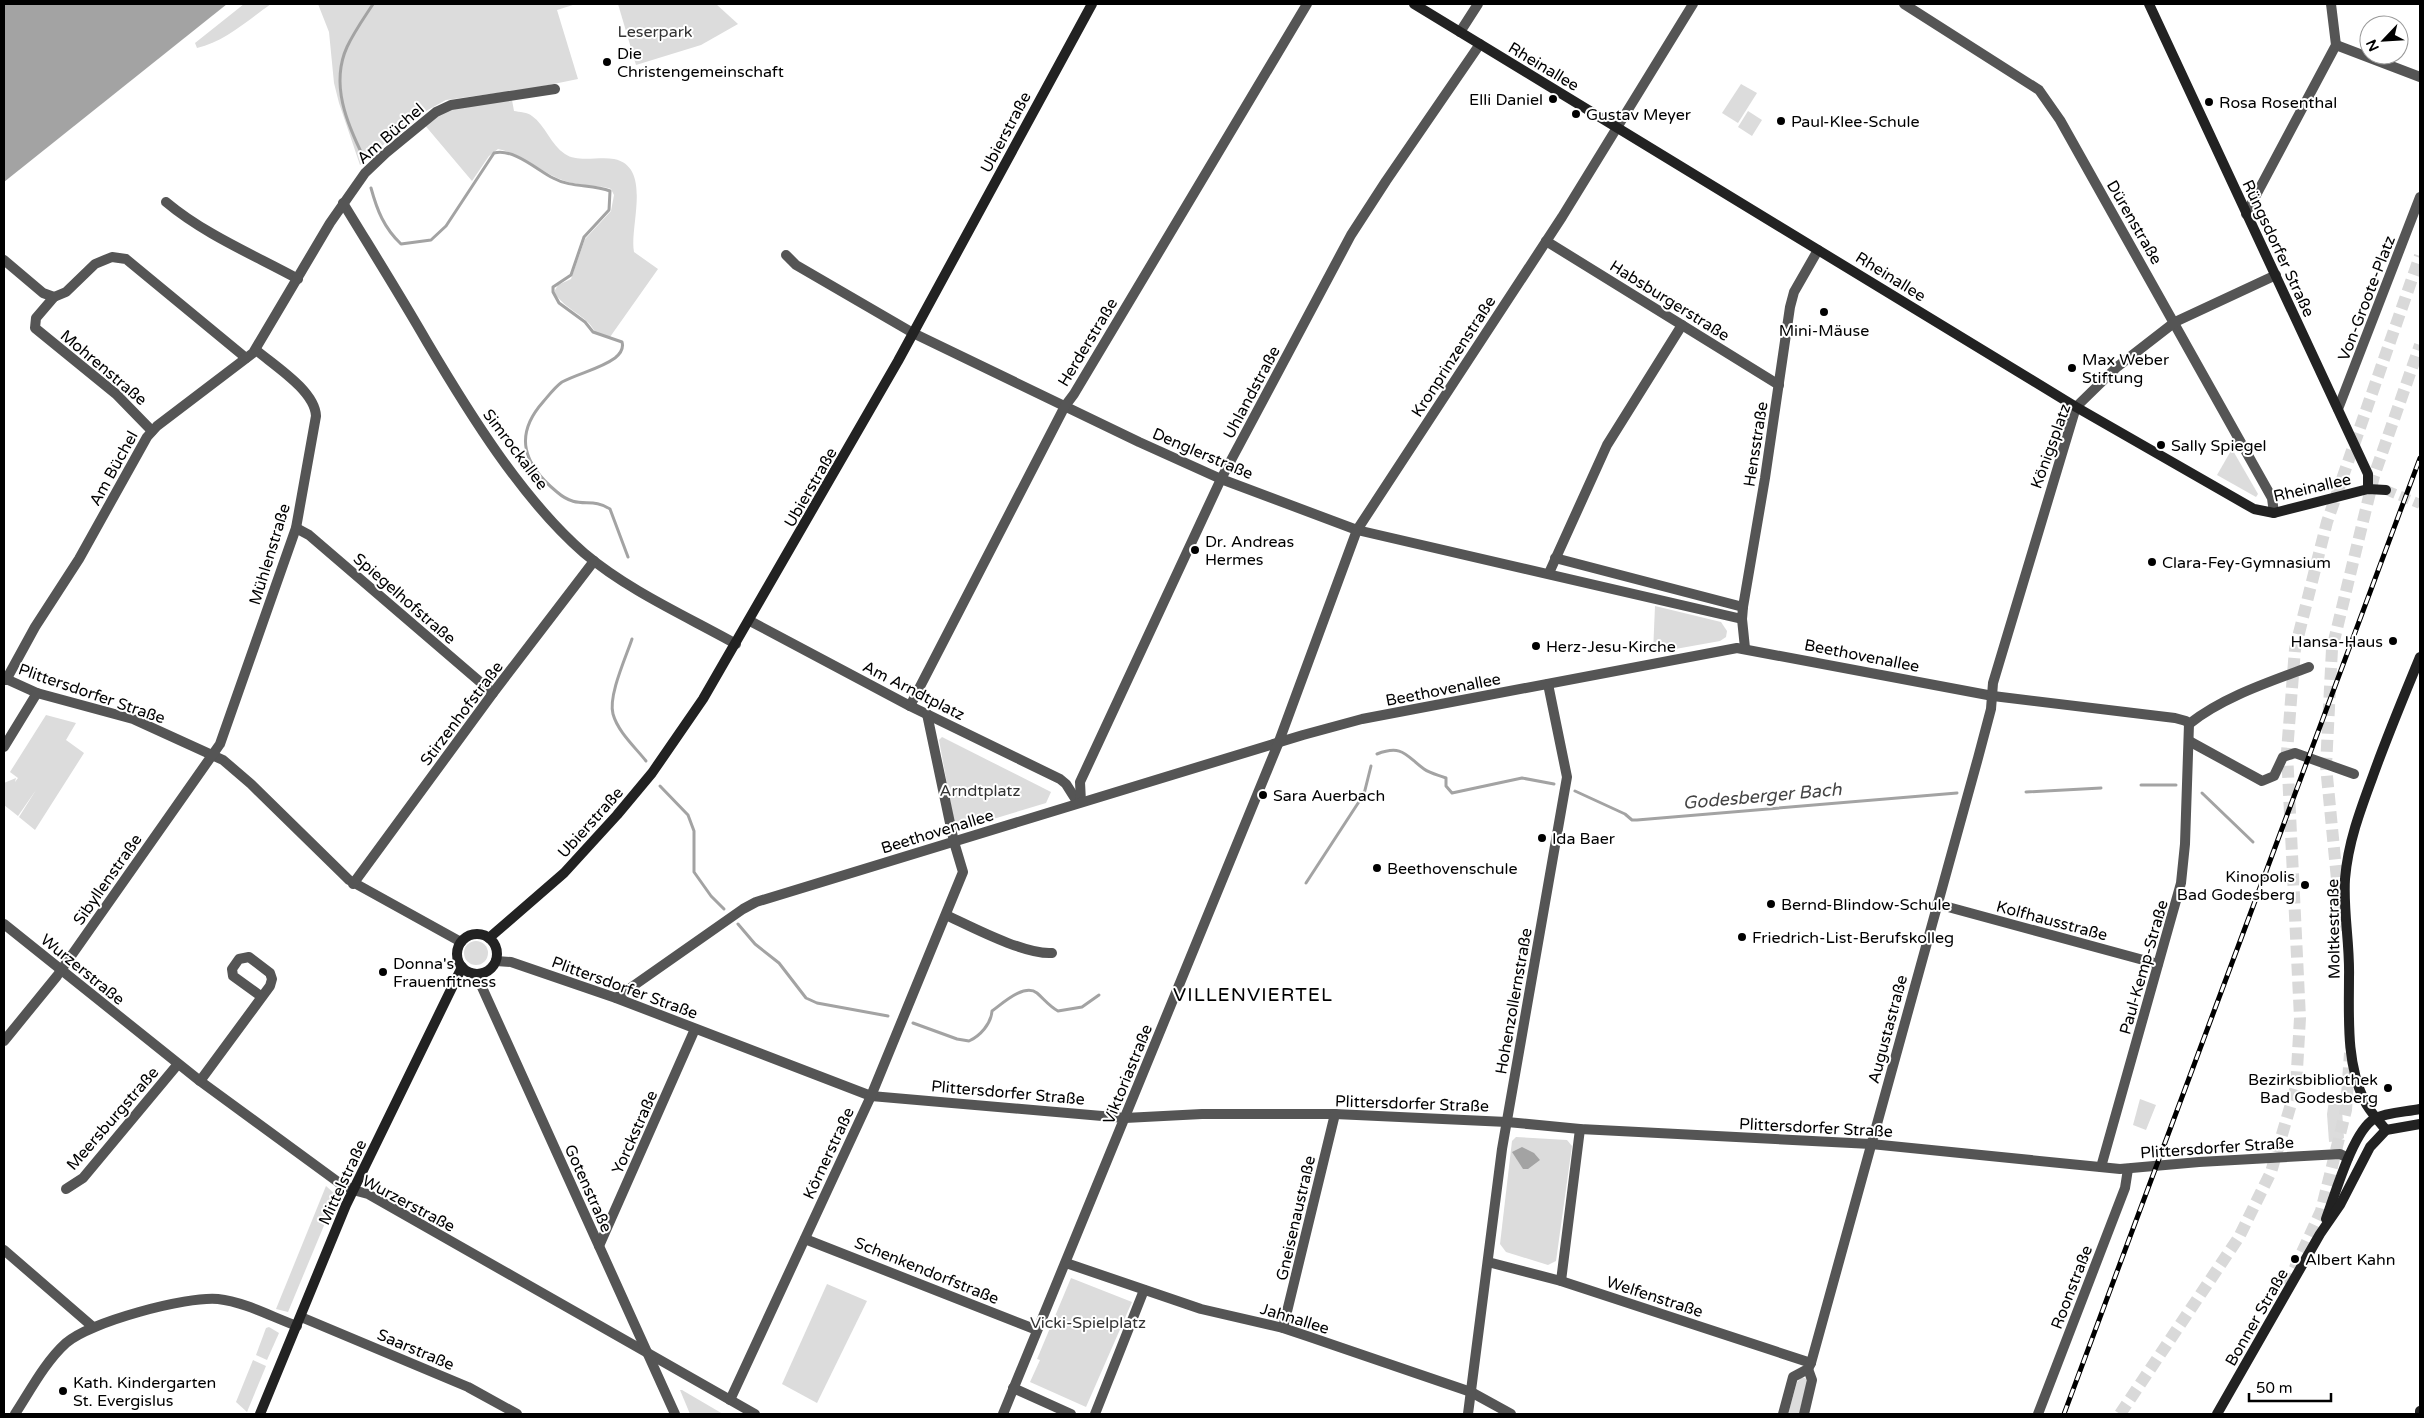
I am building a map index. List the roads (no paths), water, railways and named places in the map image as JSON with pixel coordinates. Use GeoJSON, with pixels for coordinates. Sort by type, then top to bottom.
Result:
{"type":"FeatureCollection","features":[{"type":"Feature","properties":{"kind":"main road","name":"Ubierstraße"},"geometry":{"type":"LineString","coordinates":[[489,938],[564,873],[617,815],[675,742],[750,621],[914,333],[1092,4]]}},
{"type":"Feature","properties":{"kind":"main road","name":"Rheinallee"},"geometry":{"type":"LineString","coordinates":[[1414,4],[2076,407],[2254,509],[2274,513],[2368,489]]}},
{"type":"Feature","properties":{"kind":"main road","name":"Rüngsdorfer Straße"},"geometry":{"type":"LineString","coordinates":[[2149,4],[2368,474],[2368,489]]}},
{"type":"Feature","properties":{"kind":"main road"},"geometry":{"type":"LineString","coordinates":[[2368,489],[2386,490]]}},
{"type":"Feature","properties":{"kind":"main road","name":"Moltkestraße"},"geometry":{"type":"LineString","coordinates":[[2386,1130],[2364,1100],[2356,1081],[2352,1056],[2345,916],[2346,878],[2351,842],[2371,781],[2420,658]]}},
{"type":"Feature","properties":{"kind":"main road"},"geometry":{"type":"LineString","coordinates":[[471,934],[483,934],[489,938],[496,948],[496,960],[488,970],[476,974],[462,967],[457,954],[461,942],[471,934]]}},
{"type":"Feature","properties":{"kind":"main road","name":"Mittelstraße"},"geometry":{"type":"LineString","coordinates":[[260,1414],[353,1190],[462,967]]}},
{"type":"Feature","properties":{"kind":"main road"},"geometry":{"type":"LineString","coordinates":[[2376,1118],[2420,1109]]}},
{"type":"Feature","properties":{"kind":"main road","name":"Bonner Straße"},"geometry":{"type":"LineString","coordinates":[[2320,1234],[2348,1158],[2363,1129],[2376,1118]]}},
{"type":"Feature","properties":{"kind":"main road"},"geometry":{"type":"LineString","coordinates":[[2386,1130],[2420,1124]]}},
{"type":"Feature","properties":{"kind":"main road","name":"Bonner Straße"},"geometry":{"type":"LineString","coordinates":[[2217,1414],[2320,1234],[2340,1205],[2360,1163],[2378,1137],[2386,1130]]}},
{"type":"Feature","properties":{"kind":"street","name":"Herderstraße"},"geometry":{"type":"LineString","coordinates":[[910,706],[1065,406],[1074,394],[1307,4]]}},
{"type":"Feature","properties":{"kind":"street"},"geometry":{"type":"LineString","coordinates":[[1460,32],[1478,4]]}},
{"type":"Feature","properties":{"kind":"street","name":"Kronprinzenstraße"},"geometry":{"type":"LineString","coordinates":[[1278,744],[1357,530],[1546,240],[1693,4]]}},
{"type":"Feature","properties":{"kind":"street","name":"Dürenstraße"},"geometry":{"type":"LineString","coordinates":[[1904,4],[2039,90],[2060,120],[2175,322],[2272,498],[2274,513]]}},
{"type":"Feature","properties":{"kind":"street"},"geometry":{"type":"LineString","coordinates":[[2246,214],[2336,45],[2331,4]]}},
{"type":"Feature","properties":{"kind":"street","name":"Uhlandstraße"},"geometry":{"type":"LineString","coordinates":[[1079,803],[1080,782],[1222,479],[1352,235],[1386,181],[1480,44]]}},
{"type":"Feature","properties":{"kind":"street"},"geometry":{"type":"LineString","coordinates":[[2336,45],[2420,77]]}},
{"type":"Feature","properties":{"kind":"street","name":"Am Büchel"},"geometry":{"type":"LineString","coordinates":[[5,679],[35,627],[79,559],[142,444],[152,431],[256,350],[343,203],[365,173],[443,108],[463,102],[555,89]]}},
{"type":"Feature","properties":{"kind":"street","name":"Von-Groote-Platz"},"geometry":{"type":"LineString","coordinates":[[2338,409],[2420,197]]}},
{"type":"Feature","properties":{"kind":"street"},"geometry":{"type":"LineString","coordinates":[[166,202],[177,212],[298,279]]}},
{"type":"Feature","properties":{"kind":"street","name":"Simrockallee"},"geometry":{"type":"LineString","coordinates":[[343,203],[456,390],[496,451],[558,527],[594,561],[613,575],[736,644]]}},
{"type":"Feature","properties":{"kind":"street","name":"Habsburgerstraße"},"geometry":{"type":"LineString","coordinates":[[1546,240],[1779,385]]}},
{"type":"Feature","properties":{"kind":"street","name":"Hensstraße"},"geometry":{"type":"LineString","coordinates":[[1745,648],[1742,619],[1743,607],[1794,292],[1818,250]]}},
{"type":"Feature","properties":{"kind":"street","name":"Denglerstraße"},"geometry":{"type":"LineString","coordinates":[[786,255],[796,265],[914,333],[1222,479],[1357,530],[1742,619]]}},
{"type":"Feature","properties":{"kind":"street"},"geometry":{"type":"LineString","coordinates":[[4,260],[43,293],[54,296],[66,292],[99,261],[112,257],[121,258],[130,262],[246,358]]}},
{"type":"Feature","properties":{"kind":"street","name":"Königsplatz"},"geometry":{"type":"LineString","coordinates":[[1993,696],[1993,683],[2076,407],[2118,367],[2175,322],[2276,275]]}},
{"type":"Feature","properties":{"kind":"street","name":"Mohrenstraße"},"geometry":{"type":"LineString","coordinates":[[54,296],[36,318],[35,328],[122,399],[152,431]]}},
{"type":"Feature","properties":{"kind":"street"},"geometry":{"type":"LineString","coordinates":[[1549,573],[1607,445],[1682,325]]}},
{"type":"Feature","properties":{"kind":"street","name":"Mühlenstraße"},"geometry":{"type":"LineString","coordinates":[[212,755],[220,744],[296,528],[315,423],[315,407],[304,391],[256,350]]}},
{"type":"Feature","properties":{"kind":"street","name":"Spiegelhofstraße"},"geometry":{"type":"LineString","coordinates":[[296,528],[309,535],[493,693]]}},
{"type":"Feature","properties":{"kind":"street"},"geometry":{"type":"LineString","coordinates":[[1555,558],[1743,607]]}},
{"type":"Feature","properties":{"kind":"street","name":"Stirzenhofstraße"},"geometry":{"type":"LineString","coordinates":[[353,884],[493,693],[594,561]]}},
{"type":"Feature","properties":{"kind":"street"},"geometry":{"type":"LineString","coordinates":[[1641,595],[1644,580]]}},
{"type":"Feature","properties":{"kind":"street","name":"Am Arndtplatz"},"geometry":{"type":"LineString","coordinates":[[750,621],[910,706],[1066,784]]}},
{"type":"Feature","properties":{"kind":"street","name":"Beethovenallee"},"geometry":{"type":"LineString","coordinates":[[616,998],[749,906],[1079,803],[1362,719],[1745,648],[1993,696],[2175,718],[2186,721],[2189,724]]}},
{"type":"Feature","properties":{"kind":"street"},"geometry":{"type":"LineString","coordinates":[[2189,724],[2202,714],[2309,667]]}},
{"type":"Feature","properties":{"kind":"street","name":"Plittersdorfer Straße"},"geometry":{"type":"LineString","coordinates":[[5,679],[37,693],[133,719],[212,755],[245,778],[333,867],[353,884],[461,942]]}},
{"type":"Feature","properties":{"kind":"street","name":"Hohenzollernstraße"},"geometry":{"type":"LineString","coordinates":[[1468,1414],[1507,1122],[1567,777],[1548,684]]}},
{"type":"Feature","properties":{"kind":"street"},"geometry":{"type":"LineString","coordinates":[[4,747],[37,693]]}},
{"type":"Feature","properties":{"kind":"street","name":"Augustastraße"},"geometry":{"type":"LineString","coordinates":[[1804,1414],[1812,1380],[1810,1366],[1978,758],[1993,696]]}},
{"type":"Feature","properties":{"kind":"street"},"geometry":{"type":"LineString","coordinates":[[927,714],[954,842]]}},
{"type":"Feature","properties":{"kind":"street","name":"Paul-Kemp-Straße"},"geometry":{"type":"LineString","coordinates":[[2101,1167],[2180,891],[2183,871],[2189,724]]}},
{"type":"Feature","properties":{"kind":"street"},"geometry":{"type":"LineString","coordinates":[[2189,741],[2262,781],[2274,776],[2283,757],[2295,753],[2371,781]]}},
{"type":"Feature","properties":{"kind":"street","name":"Viktoriastraße"},"geometry":{"type":"LineString","coordinates":[[1003,1414],[1278,744]]}},
{"type":"Feature","properties":{"kind":"street","name":"Sibyllenstraße"},"geometry":{"type":"LineString","coordinates":[[4,1041],[61,970],[212,755]]}},
{"type":"Feature","properties":{"kind":"street"},"geometry":{"type":"LineString","coordinates":[[1079,803],[1066,784],[1080,782]]}},
{"type":"Feature","properties":{"kind":"street","name":"Körnerstraße"},"geometry":{"type":"LineString","coordinates":[[730,1400],[871,1096],[946,915],[963,872],[954,842]]}},
{"type":"Feature","properties":{"kind":"street","name":"Kolfhausstraße"},"geometry":{"type":"LineString","coordinates":[[1938,904],[2158,964]]}},
{"type":"Feature","properties":{"kind":"street"},"geometry":{"type":"LineString","coordinates":[[946,915],[996,938],[1043,954],[1052,953]]}},
{"type":"Feature","properties":{"kind":"street","name":"Wurzerstraße"},"geometry":{"type":"LineString","coordinates":[[4,924],[200,1081],[353,1190],[368,1194],[755,1414]]}},
{"type":"Feature","properties":{"kind":"street","name":"Plittersdorfer Straße"},"geometry":{"type":"LineString","coordinates":[[496,960],[511,962],[616,998],[871,1096],[1125,1118],[1202,1114],[1335,1114],[1507,1122],[1580,1128],[1871,1144],[2128,1169],[2200,1162],[2340,1154],[2348,1158]]}},
{"type":"Feature","properties":{"kind":"street","name":"Gotenstraße"},"geometry":{"type":"LineString","coordinates":[[476,974],[675,1414]]}},
{"type":"Feature","properties":{"kind":"street"},"geometry":{"type":"LineString","coordinates":[[200,1081],[262,997]]}},
{"type":"Feature","properties":{"kind":"street","name":"Yorckstraße"},"geometry":{"type":"LineString","coordinates":[[599,1246],[695,1029]]}},
{"type":"Feature","properties":{"kind":"street","name":"Meersburgstraße"},"geometry":{"type":"LineString","coordinates":[[66,1189],[83,1178],[178,1064]]}},
{"type":"Feature","properties":{"kind":"street","name":"Gneisenaustraße"},"geometry":{"type":"LineString","coordinates":[[1284,1328],[1335,1114]]}},
{"type":"Feature","properties":{"kind":"street"},"geometry":{"type":"LineString","coordinates":[[1561,1281],[1580,1128]]}},
{"type":"Feature","properties":{"kind":"street","name":"Roonstraße"},"geometry":{"type":"LineString","coordinates":[[2038,1414],[2125,1188],[2128,1169]]}},
{"type":"Feature","properties":{"kind":"street","name":"Schenkendorfstraße"},"geometry":{"type":"LineString","coordinates":[[806,1239],[1037,1330]]}},
{"type":"Feature","properties":{"kind":"street"},"geometry":{"type":"LineString","coordinates":[[4,1250],[92,1325]]}},
{"type":"Feature","properties":{"kind":"street","name":"Welfenstraße"},"geometry":{"type":"LineString","coordinates":[[1488,1262],[1561,1281],[1810,1366]]}},
{"type":"Feature","properties":{"kind":"street","name":"Jahnallee"},"geometry":{"type":"LineString","coordinates":[[1066,1263],[1201,1309],[1284,1328],[1470,1392],[1511,1414]]}},
{"type":"Feature","properties":{"kind":"street"},"geometry":{"type":"LineString","coordinates":[[1095,1414],[1144,1290]]}},
{"type":"Feature","properties":{"kind":"street","name":"Saarstraße"},"geometry":{"type":"LineString","coordinates":[[15,1414],[61,1347],[92,1325],[184,1302],[207,1299],[236,1302],[299,1321],[468,1387],[517,1414]]}},
{"type":"Feature","properties":{"kind":"street"},"geometry":{"type":"LineString","coordinates":[[1783,1414],[1793,1378],[1810,1366]]}},
{"type":"Feature","properties":{"kind":"street"},"geometry":{"type":"LineString","coordinates":[[1013,1388],[1070,1414]]}},
{"type":"Feature","properties":{"kind":"waterway","name":"Godesberger Bach"},"geometry":{"type":"LineString","coordinates":[[364,158],[347,118],[340,89],[340,75],[347,47],[373,4]]}},
{"type":"Feature","properties":{"kind":"waterway","name":"Godesberger Bach"},"geometry":{"type":"LineString","coordinates":[[371,188],[382,218],[390,232],[401,244],[431,240],[446,226],[494,153],[502,152],[517,157],[560,181],[610,191],[609,210],[584,237],[571,275],[553,287],[553,292],[559,303],[585,322],[593,332],[622,342],[622,349],[609,362],[562,382],[557,386],[543,402],[528,427],[526,450],[530,461],[537,471],[546,482],[565,498],[572,501],[603,505],[610,509],[628,557]]}},
{"type":"Feature","properties":{"kind":"waterway","name":"Godesberger Bach"},"geometry":{"type":"LineString","coordinates":[[632,639],[615,687],[612,706],[615,721],[646,761]]}},
{"type":"Feature","properties":{"kind":"waterway","name":"Godesberger Bach"},"geometry":{"type":"LineString","coordinates":[[1377,754],[1393,750],[1404,753],[1427,771],[1446,778],[1446,786],[1452,793],[1522,778],[1554,784]]}},
{"type":"Feature","properties":{"kind":"waterway","name":"Godesberger Bach"},"geometry":{"type":"LineString","coordinates":[[1306,883],[1364,794],[1371,766]]}},
{"type":"Feature","properties":{"kind":"waterway","name":"Godesberger Bach"},"geometry":{"type":"LineString","coordinates":[[2141,785],[2176,785]]}},
{"type":"Feature","properties":{"kind":"waterway","name":"Godesberger Bach"},"geometry":{"type":"LineString","coordinates":[[660,786],[688,815],[694,831],[694,872],[711,896],[724,909]]}},
{"type":"Feature","properties":{"kind":"waterway","name":"Godesberger Bach"},"geometry":{"type":"LineString","coordinates":[[2026,792],[2101,788]]}},
{"type":"Feature","properties":{"kind":"waterway","name":"Godesberger Bach"},"geometry":{"type":"LineString","coordinates":[[1575,791],[1625,814],[1632,820],[1957,793]]}},
{"type":"Feature","properties":{"kind":"waterway","name":"Godesberger Bach"},"geometry":{"type":"LineString","coordinates":[[2202,793],[2253,842]]}},
{"type":"Feature","properties":{"kind":"waterway","name":"Godesberger Bach"},"geometry":{"type":"LineString","coordinates":[[738,924],[755,944],[779,963],[806,998],[817,1003],[888,1016]]}},
{"type":"Feature","properties":{"kind":"waterway","name":"Godesberger Bach"},"geometry":{"type":"LineString","coordinates":[[913,1023],[957,1039],[969,1041],[984,1029],[990,1020],[992,1011],[1020,992],[1032,991],[1037,993],[1058,1011],[1082,1007],[1099,995]]}},
{"type":"Feature","properties":{"kind":"tunnel"},"geometry":{"type":"LineString","coordinates":[[2120,1414],[2239,1237],[2271,1172],[2296,1087],[2300,1018],[2287,752],[2295,649],[2327,522],[2420,256]]}},
{"type":"Feature","properties":{"kind":"tunnel"},"geometry":{"type":"LineString","coordinates":[[2342,931],[2326,766],[2332,649],[2374,476],[2420,345]]}},
{"type":"Feature","properties":{"kind":"tunnel"},"geometry":{"type":"LineString","coordinates":[[2386,490],[2420,504]]}},
{"type":"Feature","properties":{"kind":"tunnel"},"geometry":{"type":"LineString","coordinates":[[2287,1285],[2321,1211],[2346,1110],[2350,1053]]}},
{"type":"Feature","properties":{"kind":"railway"},"geometry":{"type":"LineString","coordinates":[[2064,1414],[2420,458]]}},
{"type":"Feature","properties":{"kind":"place","name":"Die Christengemeinschaft"},"geometry":{"type":"Point","coordinates":[607,62]}},
{"type":"Feature","properties":{"kind":"place","name":"Elli Daniel"},"geometry":{"type":"Point","coordinates":[1553,99]}},
{"type":"Feature","properties":{"kind":"place","name":"Rosa Rosenthal"},"geometry":{"type":"Point","coordinates":[2209,102]}},
{"type":"Feature","properties":{"kind":"place","name":"Gustav Meyer"},"geometry":{"type":"Point","coordinates":[1576,114]}},
{"type":"Feature","properties":{"kind":"place","name":"Paul-Klee-Schule"},"geometry":{"type":"Point","coordinates":[1781,121]}},
{"type":"Feature","properties":{"kind":"place","name":"Mini-Mäuse"},"geometry":{"type":"Point","coordinates":[1824,312]}},
{"type":"Feature","properties":{"kind":"place","name":"Max Weber Stiftung"},"geometry":{"type":"Point","coordinates":[2072,368]}},
{"type":"Feature","properties":{"kind":"place","name":"Sally Spiegel"},"geometry":{"type":"Point","coordinates":[2161,445]}},
{"type":"Feature","properties":{"kind":"place","name":"Dr. Andreas Hermes"},"geometry":{"type":"Point","coordinates":[1195,550]}},
{"type":"Feature","properties":{"kind":"place","name":"Clara-Fey-Gymnasium"},"geometry":{"type":"Point","coordinates":[2152,562]}},
{"type":"Feature","properties":{"kind":"place","name":"Hansa-Haus"},"geometry":{"type":"Point","coordinates":[2393,641]}},
{"type":"Feature","properties":{"kind":"place","name":"Herz-Jesu-Kirche"},"geometry":{"type":"Point","coordinates":[1536,646]}},
{"type":"Feature","properties":{"kind":"place","name":"Sara Auerbach"},"geometry":{"type":"Point","coordinates":[1263,795]}},
{"type":"Feature","properties":{"kind":"place","name":"Ida Baer"},"geometry":{"type":"Point","coordinates":[1542,838]}},
{"type":"Feature","properties":{"kind":"place","name":"Beethovenschule"},"geometry":{"type":"Point","coordinates":[1377,868]}},
{"type":"Feature","properties":{"kind":"place","name":"Kinopolis Bad Godesberg"},"geometry":{"type":"Point","coordinates":[2305,885]}},
{"type":"Feature","properties":{"kind":"place","name":"Bernd-Blindow-Schule"},"geometry":{"type":"Point","coordinates":[1771,904]}},
{"type":"Feature","properties":{"kind":"place","name":"Friedrich-List-Berufskolleg"},"geometry":{"type":"Point","coordinates":[1742,937]}},
{"type":"Feature","properties":{"kind":"place","name":"Donna's Frauenfitness"},"geometry":{"type":"Point","coordinates":[383,972]}},
{"type":"Feature","properties":{"kind":"place","name":"Bezirksbibliothek Bad Godesberg"},"geometry":{"type":"Point","coordinates":[2388,1088]}},
{"type":"Feature","properties":{"kind":"place","name":"Albert Kahn"},"geometry":{"type":"Point","coordinates":[2295,1259]}},
{"type":"Feature","properties":{"kind":"place","name":"Kath. Kindergarten St. Evergislus"},"geometry":{"type":"Point","coordinates":[63,1391]}},
{"type":"Feature","properties":{"kind":"district","name":"VILLENVIERTEL"},"geometry":{"type":"Point","coordinates":[1253,994]}},
{"type":"Feature","properties":{"kind":"park label","name":"Leserpark"},"geometry":{"type":"Point","coordinates":[655,31]}},
{"type":"Feature","properties":{"kind":"park label","name":"Arndtplatz"},"geometry":{"type":"Point","coordinates":[980,790]}},
{"type":"Feature","properties":{"kind":"park label","name":"Vicki-Spielplatz"},"geometry":{"type":"Point","coordinates":[1088,1322]}}]}
